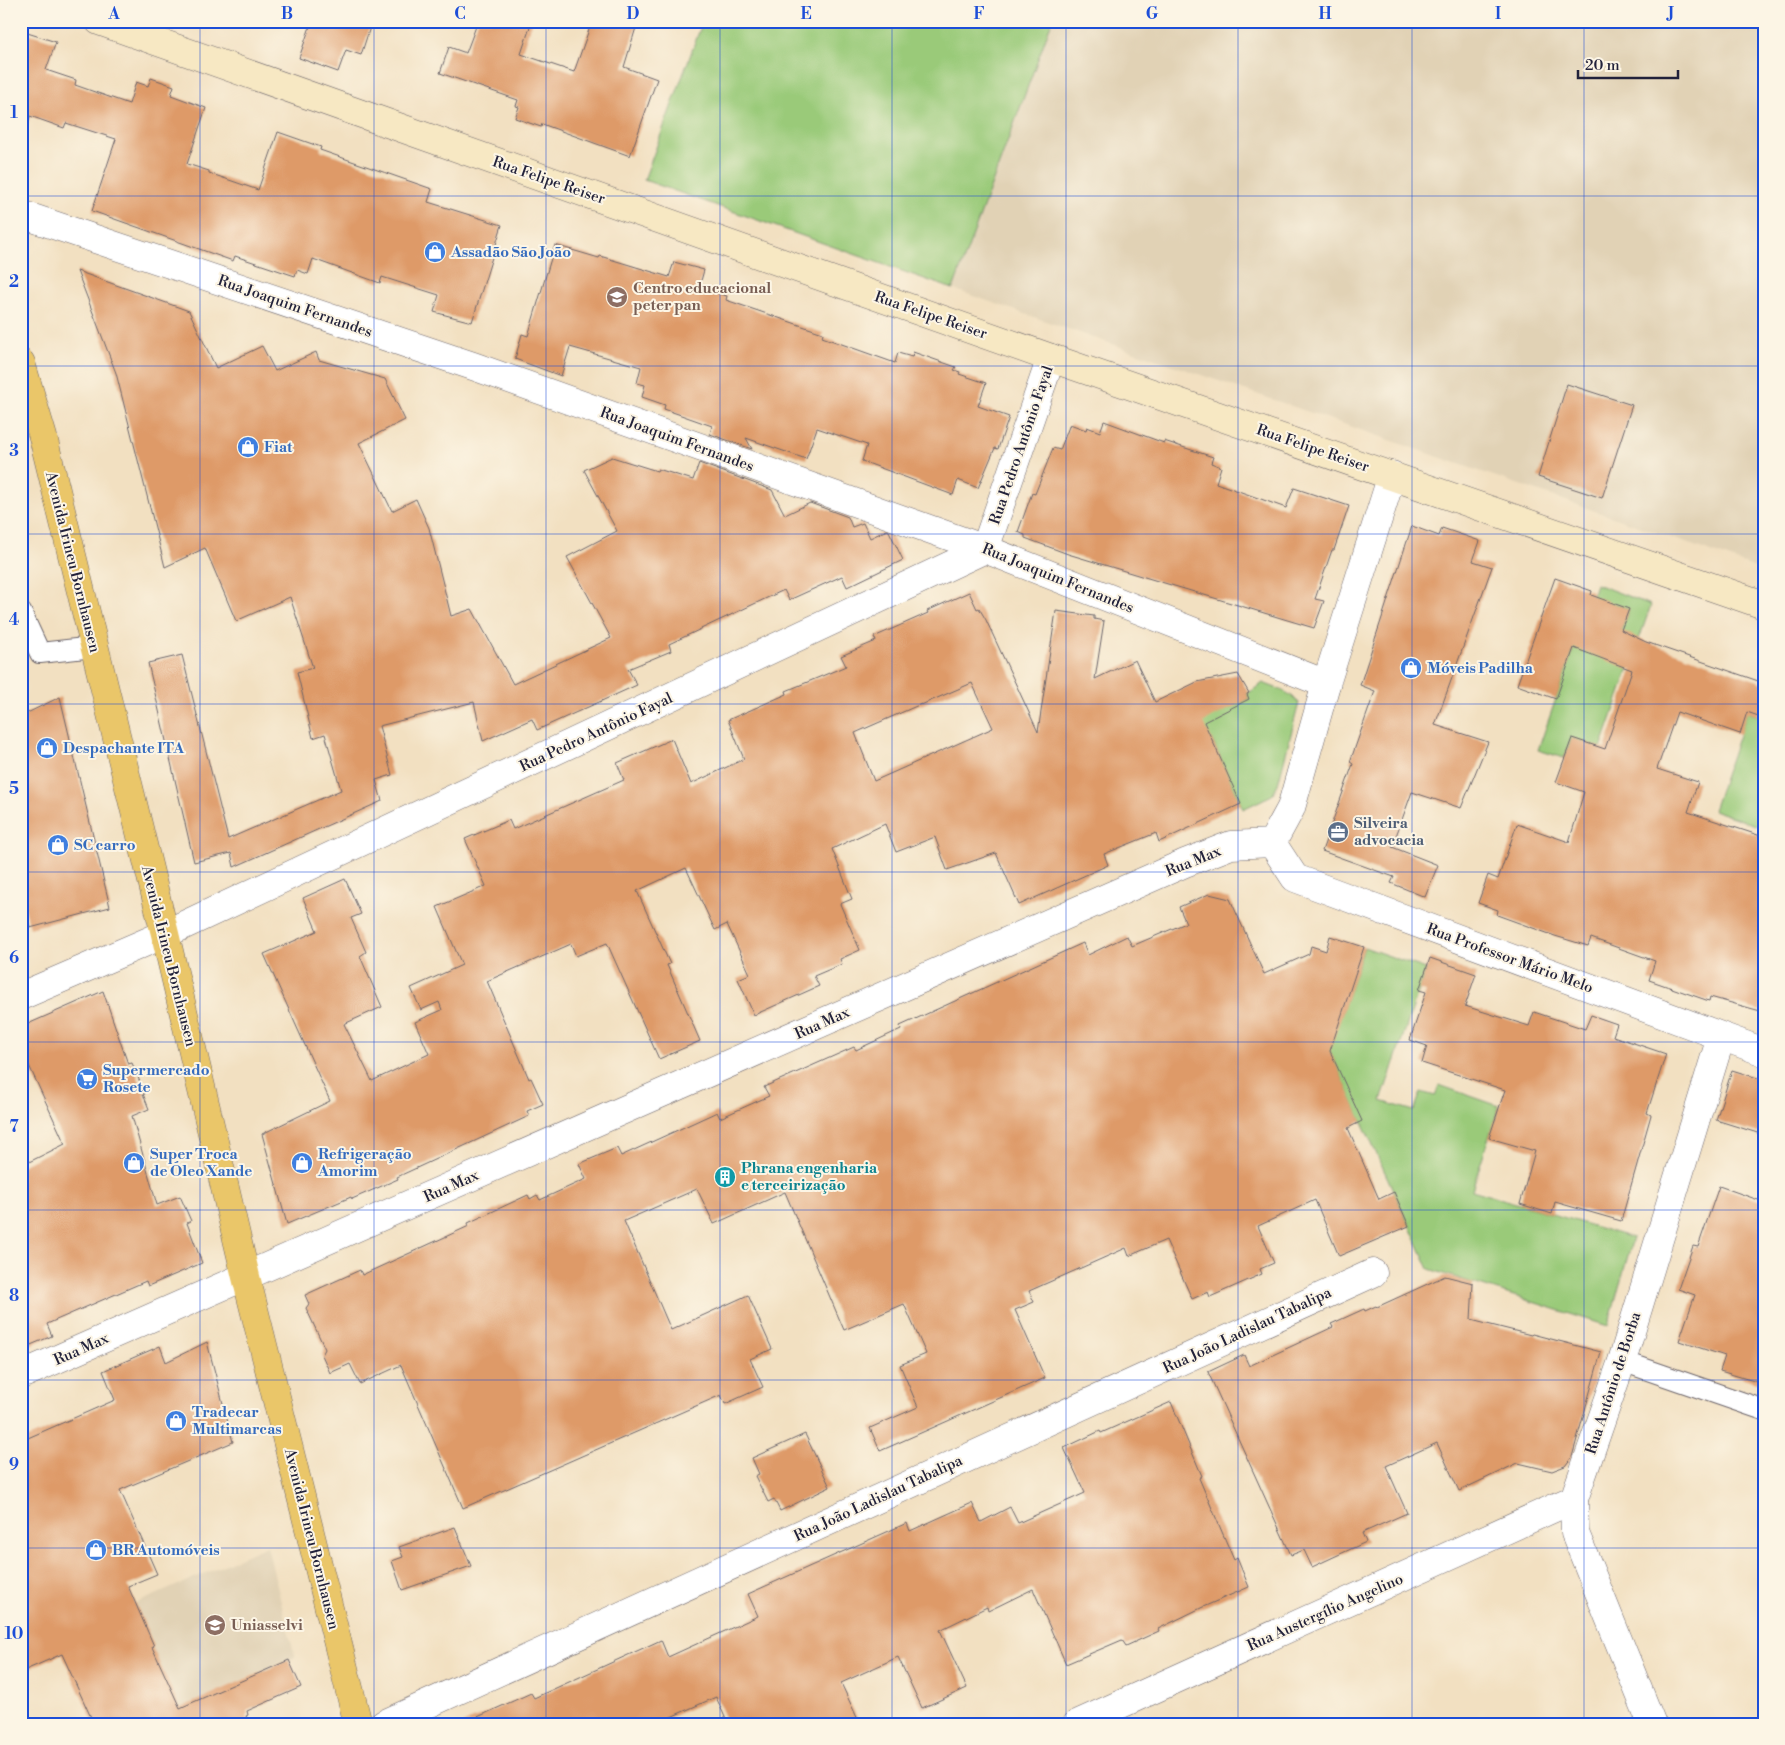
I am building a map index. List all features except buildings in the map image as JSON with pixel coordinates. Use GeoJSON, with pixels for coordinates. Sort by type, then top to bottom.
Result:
{"type":"FeatureCollection","features":[{"type":"Feature","properties":{"kind":"main road","name":"Avenida Irineu Bornhausen"},"geometry":{"type":"LineString","coordinates":[[21,363],[43,437],[165,934],[246,1276],[358,1724]]}},
{"type":"Feature","properties":{"kind":"street","name":"Rua Felipe Reiser"},"geometry":{"type":"LineString","coordinates":[[99,21],[1051,358],[1764,605]]}},
{"type":"Feature","properties":{"kind":"street","name":"Rua Joaquim Fernandes"},"geometry":{"type":"LineString","coordinates":[[21,214],[473,366],[985,549],[1326,684]]}},
{"type":"Feature","properties":{"kind":"street","name":"Rua Pedro Antônio Fayal"},"geometry":{"type":"LineString","coordinates":[[21,996],[165,934],[985,549],[1051,358]]}},
{"type":"Feature","properties":{"kind":"street"},"geometry":{"type":"LineString","coordinates":[[1272,843],[1291,808],[1326,684],[1392,475]]}},
{"type":"Feature","properties":{"kind":"street","name":"Rua Professor Mário Melo"},"geometry":{"type":"LineString","coordinates":[[1272,843],[1295,878],[1764,1052]]}},
{"type":"Feature","properties":{"kind":"street","name":"Rua Max"},"geometry":{"type":"LineString","coordinates":[[21,1376],[1185,863],[1231,846],[1272,843]]}},
{"type":"Feature","properties":{"kind":"street","name":"Rua Antônio de Borba"},"geometry":{"type":"LineString","coordinates":[[1652,1724],[1575,1533],[1574,1499],[1622,1361],[1721,1037]]}},
{"type":"Feature","properties":{"kind":"street","name":"Rua João Ladislau Tabalipa"},"geometry":{"type":"LineString","coordinates":[[384,1724],[1373,1273]]}},
{"type":"Feature","properties":{"kind":"street","name":"Rua Austergílio Angelino"},"geometry":{"type":"LineString","coordinates":[[1077,1724],[1574,1499]]}},
{"type":"Feature","properties":{"kind":"lane"},"geometry":{"type":"LineString","coordinates":[[21,612],[40,653],[94,647]]}},
{"type":"Feature","properties":{"kind":"lane"},"geometry":{"type":"LineString","coordinates":[[1622,1361],[1764,1410]]}},
{"type":"Feature","properties":{"kind":"shaded area"},"geometry":{"type":"Polygon","coordinates":[[[1052,21],[1764,21],[1764,571],[953,289],[1052,21]]]}},
{"type":"Feature","properties":{"kind":"shaded area","name":"Uniasselvi"},"geometry":{"type":"Polygon","coordinates":[[[267,1546],[295,1657],[180,1708],[135,1604],[267,1546]]]}},
{"type":"Feature","properties":{"kind":"green space"},"geometry":{"type":"Polygon","coordinates":[[[703,21],[1052,21],[953,289],[644,180],[703,21]]]}},
{"type":"Feature","properties":{"kind":"green space"},"geometry":{"type":"Polygon","coordinates":[[[1596,584],[1651,605],[1601,748],[1572,738],[1564,758],[1538,750],[1584,619],[1619,637],[1629,609],[1592,596],[1596,584]]]}},
{"type":"Feature","properties":{"kind":"green space"},"geometry":{"type":"Polygon","coordinates":[[[1263,683],[1287,693],[1299,703],[1278,784],[1272,795],[1243,809],[1212,740],[1178,733],[1249,699],[1247,694],[1263,683]]]}},
{"type":"Feature","properties":{"kind":"green space"},"geometry":{"type":"Polygon","coordinates":[[[1747,712],[1764,718],[1764,828],[1713,810],[1747,712]]]}},
{"type":"Feature","properties":{"kind":"green space"},"geometry":{"type":"Polygon","coordinates":[[[1364,947],[1426,969],[1381,1101],[1414,1111],[1421,1092],[1435,1096],[1439,1085],[1499,1106],[1472,1190],[1633,1238],[1608,1326],[1429,1269],[1316,1021],[1337,1027],[1364,947]]]}},
{"type":"Feature","properties":{"kind":"place","name":"Assadão São João"},"geometry":{"type":"Point","coordinates":[435,252]}},
{"type":"Feature","properties":{"kind":"place","name":"Centro educacional peter pan"},"geometry":{"type":"Point","coordinates":[617,297]}},
{"type":"Feature","properties":{"kind":"place","name":"Fiat"},"geometry":{"type":"Point","coordinates":[248,447]}},
{"type":"Feature","properties":{"kind":"place","name":"Móveis Padilha"},"geometry":{"type":"Point","coordinates":[1411,668]}},
{"type":"Feature","properties":{"kind":"place","name":"Despachante ITA"},"geometry":{"type":"Point","coordinates":[47,748]}},
{"type":"Feature","properties":{"kind":"place","name":"Silveira advocacia"},"geometry":{"type":"Point","coordinates":[1338,832]}},
{"type":"Feature","properties":{"kind":"place","name":"SC carro"},"geometry":{"type":"Point","coordinates":[58,845]}},
{"type":"Feature","properties":{"kind":"place","name":"Supermercado Rosete"},"geometry":{"type":"Point","coordinates":[87,1079]}},
{"type":"Feature","properties":{"kind":"place","name":"Super Troca de Óleo Xande"},"geometry":{"type":"Point","coordinates":[134,1163]}},
{"type":"Feature","properties":{"kind":"place","name":"Refrigeração Amorim"},"geometry":{"type":"Point","coordinates":[302,1163]}},
{"type":"Feature","properties":{"kind":"place","name":"Phrana engenharia e terceirização"},"geometry":{"type":"Point","coordinates":[725,1177]}},
{"type":"Feature","properties":{"kind":"place","name":"Tradecar Multimarcas"},"geometry":{"type":"Point","coordinates":[176,1421]}},
{"type":"Feature","properties":{"kind":"place","name":"BR Automóveis"},"geometry":{"type":"Point","coordinates":[96,1550]}},
{"type":"Feature","properties":{"kind":"place","name":"Uniasselvi"},"geometry":{"type":"Point","coordinates":[215,1625]}}]}
